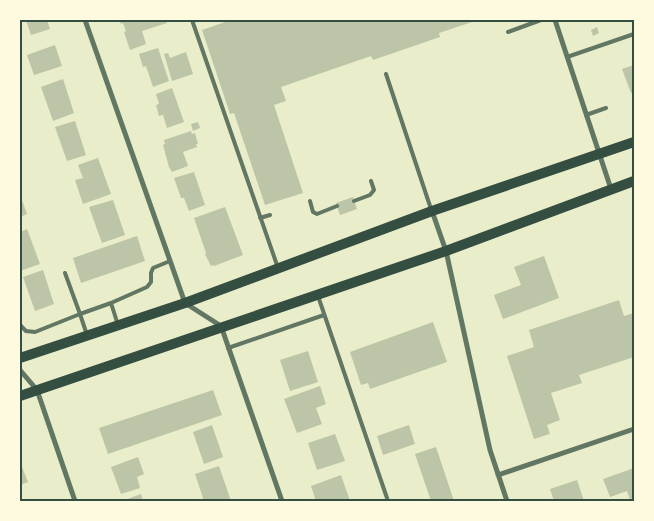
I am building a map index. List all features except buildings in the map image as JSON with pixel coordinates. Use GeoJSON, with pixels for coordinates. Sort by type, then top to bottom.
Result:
{"type":"FeatureCollection","features":[{"type":"Feature","properties":{"kind":"main road"},"geometry":{"type":"LineString","coordinates":[[20,358],[185,303],[432,211],[634,142]]}},
{"type":"Feature","properties":{"kind":"main road"},"geometry":{"type":"LineString","coordinates":[[20,396],[446,251],[634,181]]}},
{"type":"Feature","properties":{"kind":"street"},"geometry":{"type":"LineString","coordinates":[[85,20],[185,303],[221,326],[282,501]]}},
{"type":"Feature","properties":{"kind":"street"},"geometry":{"type":"LineString","coordinates":[[555,20],[611,190]]}},
{"type":"Feature","properties":{"kind":"street"},"geometry":{"type":"LineString","coordinates":[[432,211],[446,251],[490,450],[506,501]]}},
{"type":"Feature","properties":{"kind":"street"},"geometry":{"type":"LineString","coordinates":[[20,370],[37,390],[75,501]]}},
{"type":"Feature","properties":{"kind":"street"},"geometry":{"type":"LineString","coordinates":[[498,476],[634,429]]}},
{"type":"Feature","properties":{"kind":"lane"},"geometry":{"type":"LineString","coordinates":[[192,20],[278,268]]}},
{"type":"Feature","properties":{"kind":"lane"},"geometry":{"type":"LineString","coordinates":[[508,32],[541,20]]}},
{"type":"Feature","properties":{"kind":"lane"},"geometry":{"type":"LineString","coordinates":[[567,57],[634,34]]}},
{"type":"Feature","properties":{"kind":"lane"},"geometry":{"type":"LineString","coordinates":[[603,45],[605,52]]}},
{"type":"Feature","properties":{"kind":"lane"},"geometry":{"type":"LineString","coordinates":[[386,74],[432,211]]}},
{"type":"Feature","properties":{"kind":"lane"},"geometry":{"type":"LineString","coordinates":[[586,115],[606,108]]}},
{"type":"Feature","properties":{"kind":"lane"},"geometry":{"type":"LineString","coordinates":[[354,201],[370,195],[374,190],[371,180]]}},
{"type":"Feature","properties":{"kind":"lane"},"geometry":{"type":"LineString","coordinates":[[310,201],[313,212],[317,214],[338,206]]}},
{"type":"Feature","properties":{"kind":"lane"},"geometry":{"type":"LineString","coordinates":[[260,218],[270,214]]}},
{"type":"Feature","properties":{"kind":"lane"},"geometry":{"type":"LineString","coordinates":[[20,325],[26,331],[35,332],[111,303],[147,287],[152,282],[151,273],[153,268],[170,262]]}},
{"type":"Feature","properties":{"kind":"lane"},"geometry":{"type":"LineString","coordinates":[[65,274],[87,335]]}},
{"type":"Feature","properties":{"kind":"lane"},"geometry":{"type":"LineString","coordinates":[[317,294],[388,501]]}},
{"type":"Feature","properties":{"kind":"lane"},"geometry":{"type":"LineString","coordinates":[[111,303],[118,325]]}},
{"type":"Feature","properties":{"kind":"lane"},"geometry":{"type":"LineString","coordinates":[[228,348],[324,315]]}}]}
